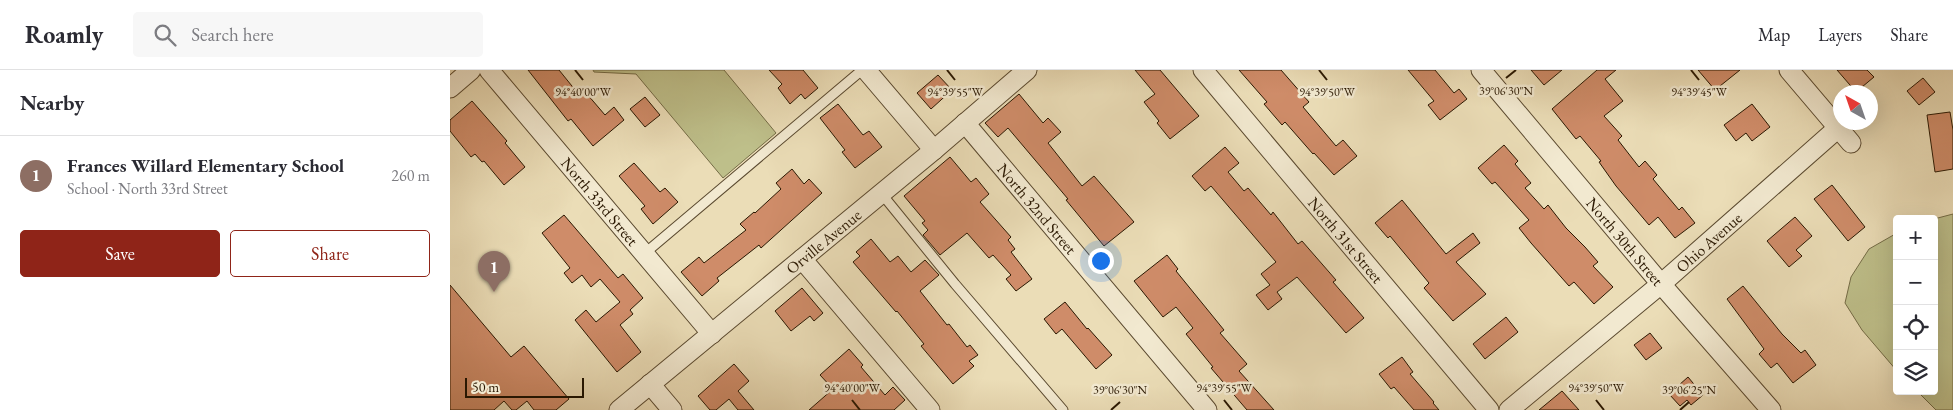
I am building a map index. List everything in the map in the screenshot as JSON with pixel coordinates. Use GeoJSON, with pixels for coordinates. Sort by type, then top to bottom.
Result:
{"type":"FeatureCollection","features":[{"type":"Feature","properties":{"kind":"street"},"geometry":{"type":"LineString","coordinates":[[450,88],[471,70]]}},
{"type":"Feature","properties":{"kind":"street","name":"North 33rd Street"},"geometry":{"type":"LineString","coordinates":[[489,70],[712,334]]}},
{"type":"Feature","properties":{"kind":"street"},"geometry":{"type":"LineString","coordinates":[[866,70],[934,150]]}},
{"type":"Feature","properties":{"kind":"street","name":"Orville Avenue"},"geometry":{"type":"LineString","coordinates":[[619,410],[934,150],[1027,70]]}},
{"type":"Feature","properties":{"kind":"street","name":"North 31st Street"},"geometry":{"type":"LineString","coordinates":[[1203,70],[1489,410]]}},
{"type":"Feature","properties":{"kind":"street","name":"North 30th Street"},"geometry":{"type":"LineString","coordinates":[[1481,70],[1661,284],[1771,410]]}},
{"type":"Feature","properties":{"kind":"street"},"geometry":{"type":"LineString","coordinates":[[1789,70],[1833,122]]}},
{"type":"Feature","properties":{"kind":"street","name":"North 32nd Street"},"geometry":{"type":"LineString","coordinates":[[965,123],[1207,410]]}},
{"type":"Feature","properties":{"kind":"street","name":"Ohio Avenue"},"geometry":{"type":"LineString","coordinates":[[1509,410],[1661,284],[1836,130]]}},
{"type":"Feature","properties":{"kind":"street"},"geometry":{"type":"LineString","coordinates":[[1840,130],[1851,143]]}},
{"type":"Feature","properties":{"kind":"street"},"geometry":{"type":"LineString","coordinates":[[802,259],[930,410]]}},
{"type":"Feature","properties":{"kind":"street"},"geometry":{"type":"LineString","coordinates":[[650,384],[672,410]]}},
{"type":"Feature","properties":{"kind":"lane"},"geometry":{"type":"LineString","coordinates":[[644,254],[862,70]]}},
{"type":"Feature","properties":{"kind":"lane"},"geometry":{"type":"LineString","coordinates":[[881,193],[955,284],[1063,410]]}},
{"type":"Feature","properties":{"kind":"green space"},"geometry":{"type":"Polygon","coordinates":[[[593,70],[724,70],[776,133],[723,178],[636,74],[594,72],[593,70]]]}},
{"type":"Feature","properties":{"kind":"green space"},"geometry":{"type":"Polygon","coordinates":[[[1953,214],[1953,410],[1936,410],[1921,395],[1938,395],[1938,218],[1953,214]]]}},
{"type":"Feature","properties":{"kind":"green space"},"geometry":{"type":"Polygon","coordinates":[[[1893,235],[1893,366],[1862,330],[1845,303],[1851,277],[1869,249],[1893,235]]]}},
{"type":"Feature","properties":{"kind":"building"},"geometry":{"type":"Polygon","coordinates":[[[528,70],[559,70],[576,91],[581,87],[605,115],[614,107],[624,120],[593,146],[571,119],[568,121],[528,70]]]}},
{"type":"Feature","properties":{"kind":"building"},"geometry":{"type":"Polygon","coordinates":[[[769,70],[803,70],[818,88],[805,99],[801,94],[790,104],[778,88],[782,84],[769,70]]]}},
{"type":"Feature","properties":{"kind":"building"},"geometry":{"type":"Polygon","coordinates":[[[1135,70],[1160,70],[1199,116],[1170,139],[1144,102],[1155,94],[1135,70]]]}},
{"type":"Feature","properties":{"kind":"building"},"geometry":{"type":"Polygon","coordinates":[[[1239,70],[1281,70],[1309,102],[1303,107],[1336,146],[1343,140],[1357,156],[1334,175],[1285,122],[1282,125],[1264,104],[1267,102],[1239,70]]]}},
{"type":"Feature","properties":{"kind":"building"},"geometry":{"type":"Polygon","coordinates":[[[1408,70],[1435,70],[1454,93],[1459,89],[1467,99],[1440,120],[1428,105],[1434,101],[1408,70]]]}},
{"type":"Feature","properties":{"kind":"building"},"geometry":{"type":"Polygon","coordinates":[[[1531,70],[1562,70],[1544,85],[1531,70]]]}},
{"type":"Feature","properties":{"kind":"building"},"geometry":{"type":"Polygon","coordinates":[[[1597,70],[1616,70],[1605,79],[1623,101],[1604,116],[1622,136],[1618,140],[1639,167],[1645,161],[1657,175],[1653,179],[1679,210],[1682,207],[1695,223],[1675,238],[1658,217],[1649,225],[1616,186],[1599,162],[1601,161],[1580,136],[1576,139],[1552,109],[1597,70]]]}},
{"type":"Feature","properties":{"kind":"building"},"geometry":{"type":"Polygon","coordinates":[[[1698,70],[1740,70],[1715,90],[1698,70]]]}},
{"type":"Feature","properties":{"kind":"building"},"geometry":{"type":"Polygon","coordinates":[[[1837,70],[1867,70],[1874,77],[1864,85],[1850,85],[1837,70]]]}},
{"type":"Feature","properties":{"kind":"building"},"geometry":{"type":"Polygon","coordinates":[[[938,75],[952,90],[931,109],[917,93],[938,75]]]}},
{"type":"Feature","properties":{"kind":"building"},"geometry":{"type":"Polygon","coordinates":[[[1923,78],[1935,92],[1919,105],[1907,91],[1923,78]]]}},
{"type":"Feature","properties":{"kind":"building"},"geometry":{"type":"Polygon","coordinates":[[[1019,94],[1043,123],[1048,118],[1061,132],[1048,143],[1082,186],[1094,176],[1134,222],[1104,246],[1066,200],[1068,199],[1008,128],[998,137],[985,123],[1019,94]]]}},
{"type":"Feature","properties":{"kind":"building"},"geometry":{"type":"Polygon","coordinates":[[[645,97],[660,115],[645,127],[630,109],[645,97]]]}},
{"type":"Feature","properties":{"kind":"building"},"geometry":{"type":"Polygon","coordinates":[[[472,101],[507,141],[505,143],[525,167],[504,185],[484,161],[482,162],[475,154],[471,157],[450,131],[450,120],[472,101]]]}},
{"type":"Feature","properties":{"kind":"building"},"geometry":{"type":"Polygon","coordinates":[[[838,104],[863,135],[869,131],[882,147],[855,168],[842,152],[845,150],[820,118],[838,104]]]}},
{"type":"Feature","properties":{"kind":"building"},"geometry":{"type":"Polygon","coordinates":[[[1752,104],[1770,127],[1752,141],[1746,133],[1736,141],[1724,125],[1752,104]]]}},
{"type":"Feature","properties":{"kind":"building"},"geometry":{"type":"Polygon","coordinates":[[[1950,112],[1953,130],[1953,169],[1935,172],[1927,115],[1950,112]]]}},
{"type":"Feature","properties":{"kind":"building"},"geometry":{"type":"Polygon","coordinates":[[[1504,145],[1518,161],[1515,164],[1531,183],[1525,188],[1544,209],[1548,205],[1566,228],[1598,262],[1593,266],[1613,287],[1594,304],[1574,282],[1569,286],[1531,243],[1519,228],[1529,220],[1495,182],[1492,184],[1478,168],[1504,145]]]}},
{"type":"Feature","properties":{"kind":"building"},"geometry":{"type":"Polygon","coordinates":[[[1225,147],[1239,163],[1228,172],[1244,191],[1248,188],[1271,215],[1273,212],[1298,244],[1302,241],[1336,280],[1333,282],[1364,318],[1346,333],[1297,277],[1277,292],[1282,299],[1268,310],[1256,295],[1270,285],[1261,274],[1276,262],[1211,186],[1205,191],[1192,176],[1225,147]]]}},
{"type":"Feature","properties":{"kind":"building"},"geometry":{"type":"Polygon","coordinates":[[[950,157],[971,182],[976,178],[989,194],[980,202],[1011,237],[1008,240],[1015,249],[1011,252],[1032,279],[1016,291],[1006,279],[1011,275],[993,255],[989,258],[967,233],[940,255],[923,235],[928,230],[922,223],[925,221],[904,196],[950,157]]]}},
{"type":"Feature","properties":{"kind":"building"},"geometry":{"type":"Polygon","coordinates":[[[634,163],[660,192],[665,188],[678,202],[653,224],[641,209],[645,206],[619,176],[634,163]]]}},
{"type":"Feature","properties":{"kind":"building"},"geometry":{"type":"Polygon","coordinates":[[[792,169],[804,184],[809,179],[822,193],[761,248],[759,245],[717,278],[719,281],[702,296],[681,272],[699,257],[704,263],[746,230],[740,224],[781,189],[776,183],[792,169]]]}},
{"type":"Feature","properties":{"kind":"building"},"geometry":{"type":"Polygon","coordinates":[[[1832,185],[1865,227],[1848,241],[1814,199],[1832,185]]]}},
{"type":"Feature","properties":{"kind":"building"},"geometry":{"type":"Polygon","coordinates":[[[1402,200],[1446,254],[1473,233],[1480,243],[1456,262],[1486,294],[1453,321],[1424,288],[1429,283],[1390,236],[1388,238],[1375,223],[1402,200]]]}},
{"type":"Feature","properties":{"kind":"building"},"geometry":{"type":"Polygon","coordinates":[[[564,215],[618,278],[623,274],[643,298],[630,310],[633,314],[620,325],[641,352],[617,372],[575,320],[586,310],[596,322],[620,302],[600,279],[591,287],[582,275],[572,283],[564,273],[570,268],[542,233],[564,215]]]}},
{"type":"Feature","properties":{"kind":"building"},"geometry":{"type":"Polygon","coordinates":[[[1795,217],[1812,236],[1796,250],[1802,256],[1789,267],[1767,241],[1795,217]]]}},
{"type":"Feature","properties":{"kind":"building"},"geometry":{"type":"Polygon","coordinates":[[[871,239],[890,262],[898,256],[911,272],[925,260],[939,275],[920,291],[947,325],[949,324],[967,347],[970,345],[978,355],[969,361],[974,366],[953,384],[921,346],[924,344],[897,311],[853,262],[860,256],[856,252],[871,239]]]}},
{"type":"Feature","properties":{"kind":"building"},"geometry":{"type":"Polygon","coordinates":[[[1167,255],[1178,269],[1176,271],[1224,330],[1220,333],[1247,364],[1239,371],[1274,410],[1247,410],[1211,368],[1213,367],[1186,334],[1193,328],[1176,307],[1163,317],[1134,281],[1167,255]]]}},
{"type":"Feature","properties":{"kind":"building"},"geometry":{"type":"Polygon","coordinates":[[[450,285],[511,357],[524,346],[569,399],[556,410],[534,410],[527,401],[516,410],[512,410],[504,401],[494,410],[450,410],[450,285]]]}},
{"type":"Feature","properties":{"kind":"building"},"geometry":{"type":"Polygon","coordinates":[[[1743,286],[1782,334],[1801,353],[1805,350],[1816,365],[1793,383],[1777,363],[1771,368],[1759,354],[1764,349],[1727,299],[1743,286]]]}},
{"type":"Feature","properties":{"kind":"building"},"geometry":{"type":"Polygon","coordinates":[[[802,288],[823,313],[814,321],[810,316],[791,331],[775,311],[802,288]]]}},
{"type":"Feature","properties":{"kind":"building"},"geometry":{"type":"Polygon","coordinates":[[[1065,302],[1112,355],[1096,369],[1062,329],[1056,334],[1044,319],[1065,302]]]}},
{"type":"Feature","properties":{"kind":"building"},"geometry":{"type":"Polygon","coordinates":[[[1506,317],[1518,332],[1485,359],[1473,344],[1506,317]]]}},
{"type":"Feature","properties":{"kind":"building"},"geometry":{"type":"Polygon","coordinates":[[[1650,333],[1662,348],[1646,360],[1634,345],[1650,333]]]}},
{"type":"Feature","properties":{"kind":"building"},"geometry":{"type":"Polygon","coordinates":[[[849,349],[863,365],[861,367],[885,395],[893,387],[905,400],[894,410],[809,410],[833,389],[820,375],[849,349]]]}},
{"type":"Feature","properties":{"kind":"building"},"geometry":{"type":"Polygon","coordinates":[[[1402,357],[1413,372],[1410,374],[1439,410],[1414,410],[1394,387],[1391,389],[1379,374],[1402,357]]]}},
{"type":"Feature","properties":{"kind":"building"},"geometry":{"type":"Polygon","coordinates":[[[734,364],[749,381],[738,391],[754,410],[738,410],[729,399],[716,410],[710,410],[698,396],[734,364]]]}},
{"type":"Feature","properties":{"kind":"building"},"geometry":{"type":"Polygon","coordinates":[[[1688,377],[1703,395],[1691,405],[1687,400],[1680,406],[1669,394],[1688,377]]]}},
{"type":"Feature","properties":{"kind":"building"},"geometry":{"type":"Polygon","coordinates":[[[1562,391],[1579,410],[1539,410],[1562,391]]]}},
{"type":"Feature","properties":{"kind":"place","name":"Frances Willard Elementary School"},"geometry":{"type":"Point","coordinates":[494,292]}}]}
